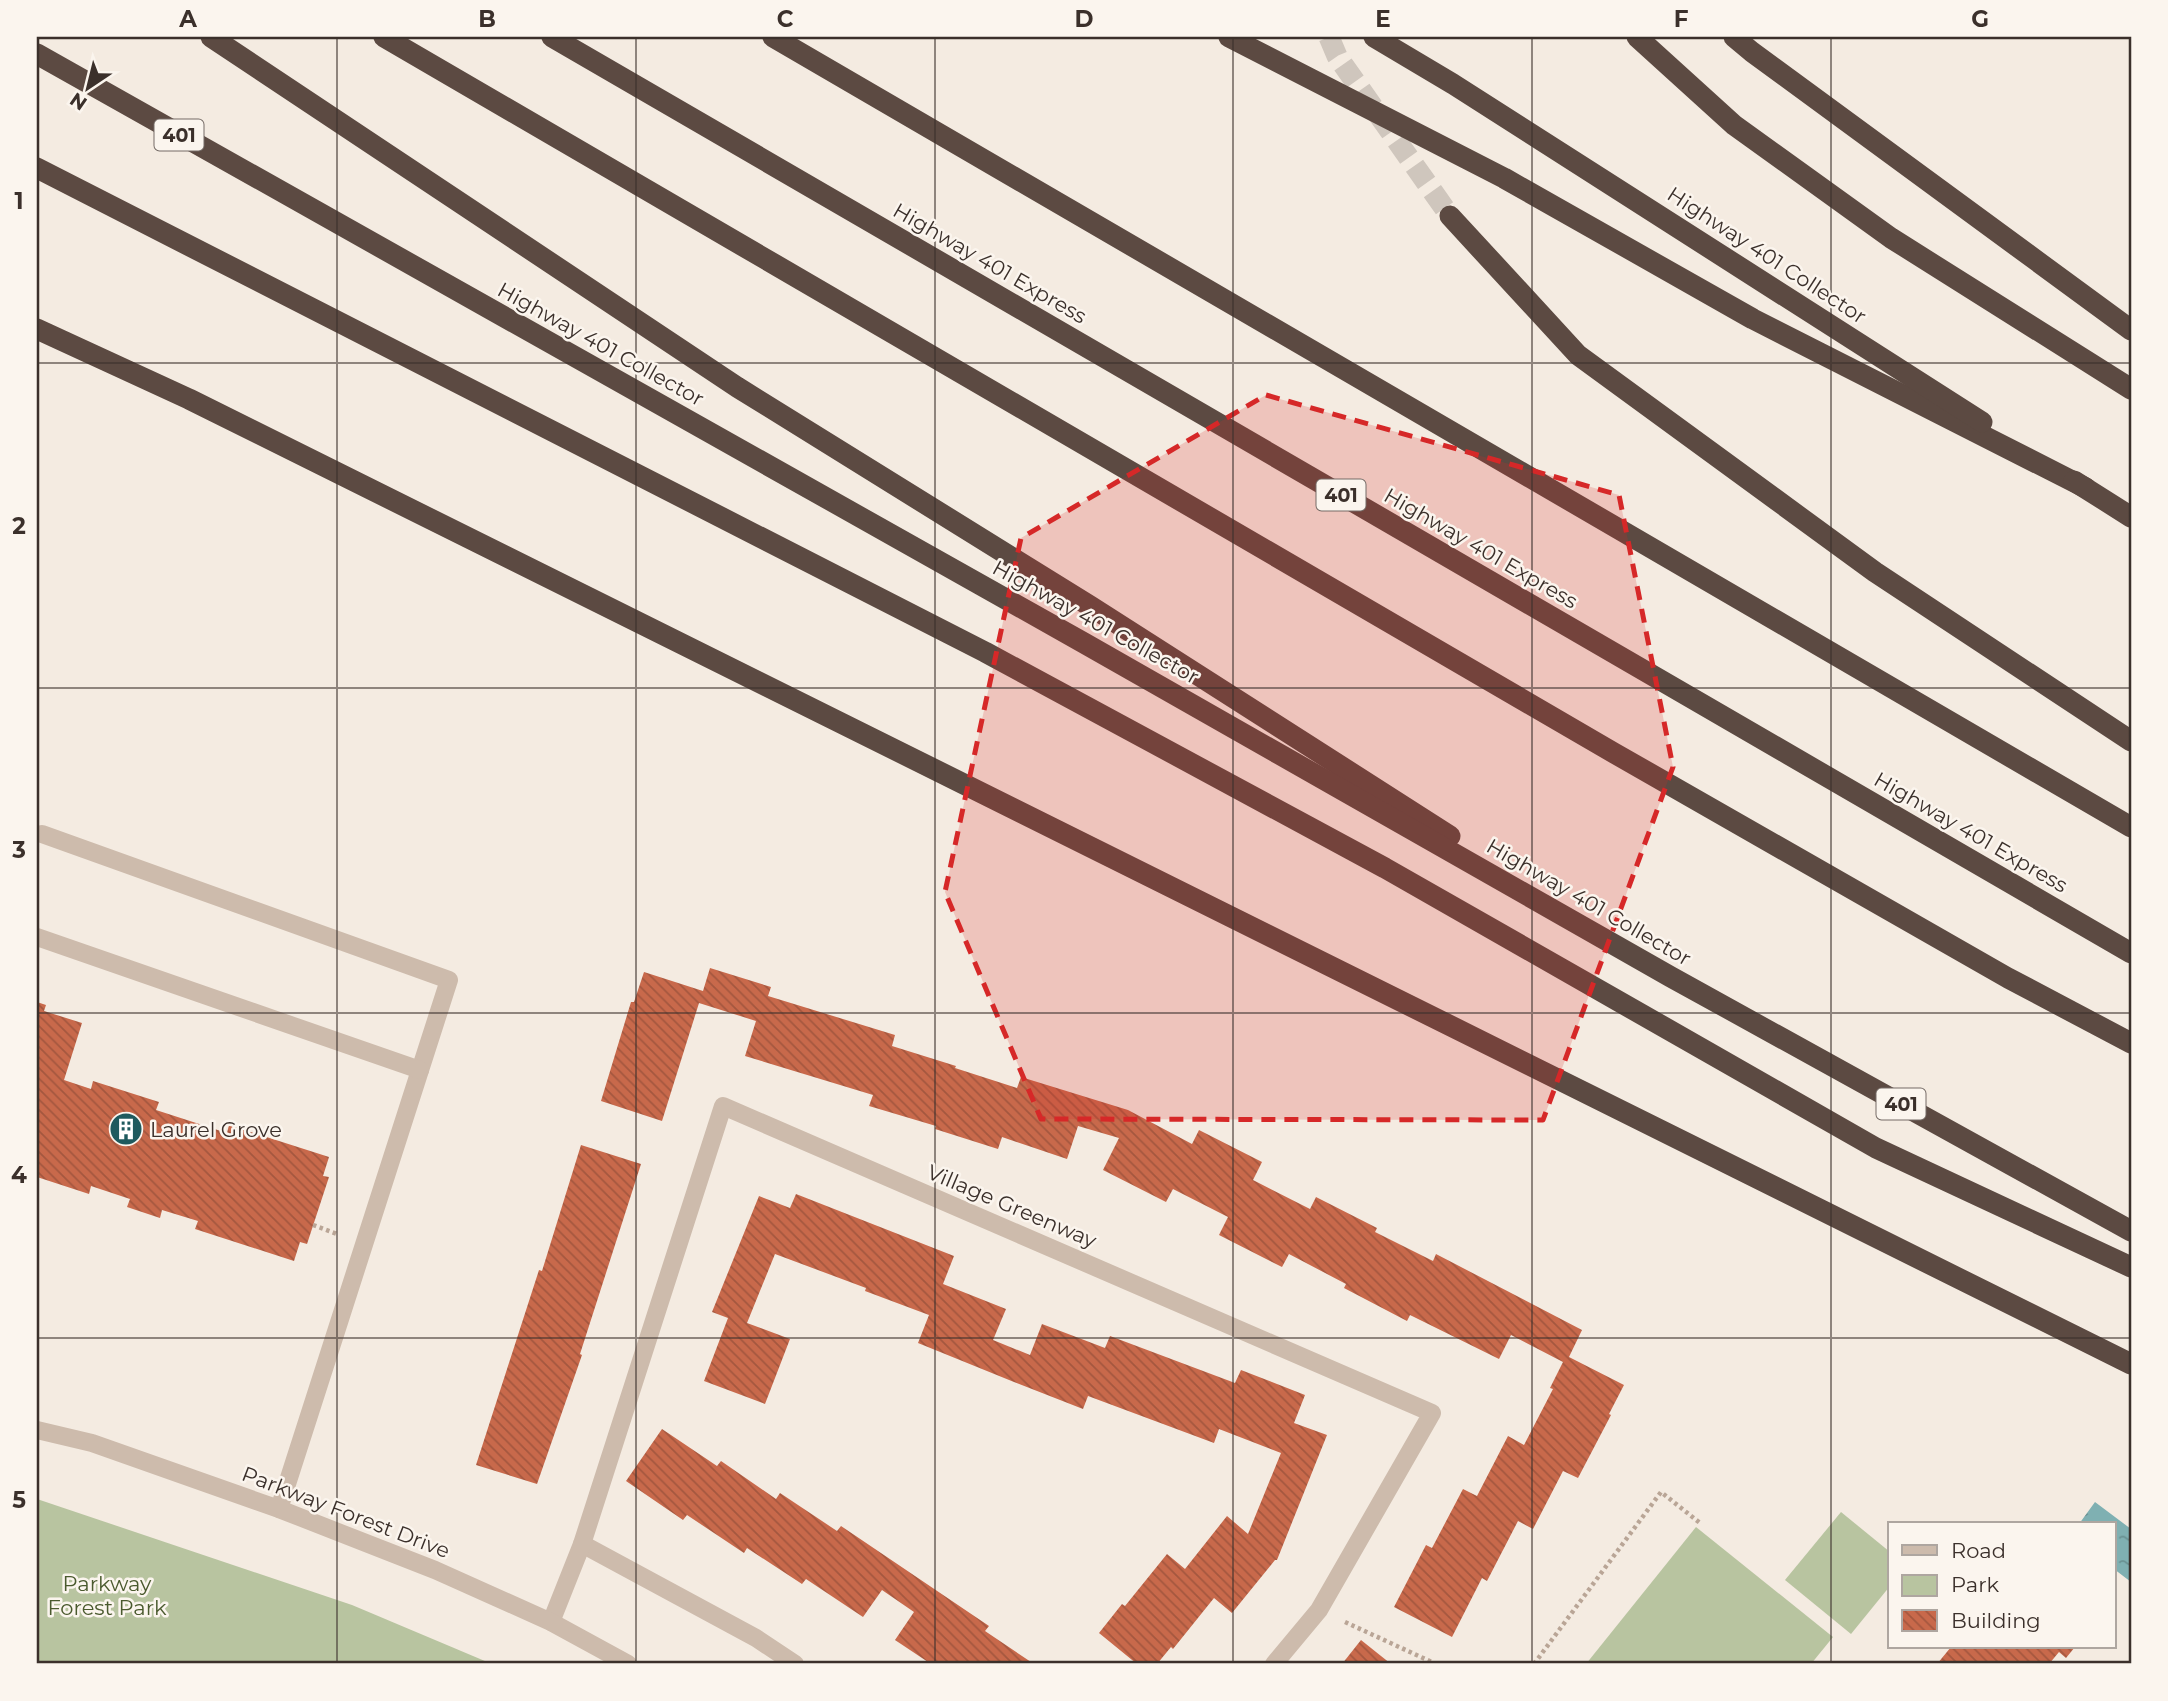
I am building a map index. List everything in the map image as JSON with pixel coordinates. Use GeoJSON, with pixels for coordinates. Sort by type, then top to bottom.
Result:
{"type":"FeatureCollection","features":[{"type":"Feature","properties":{"kind":"highway"},"geometry":{"type":"LineString","coordinates":[[211,37],[737,387],[1101,613],[1671,977]]}},
{"type":"Feature","properties":{"kind":"highway"},"geometry":{"type":"LineString","coordinates":[[384,37],[1602,746],[2008,978],[2131,1043]]}},
{"type":"Feature","properties":{"kind":"highway","name":"Highway 401 Express"},"geometry":{"type":"LineString","coordinates":[[552,37],[2131,953]]}},
{"type":"Feature","properties":{"kind":"highway"},"geometry":{"type":"LineString","coordinates":[[773,37],[2131,827]]}},
{"type":"Feature","properties":{"kind":"highway"},"geometry":{"type":"LineString","coordinates":[[1229,37],[1504,178],[1753,319],[2086,488]]}},
{"type":"Feature","properties":{"kind":"highway","name":"Highway 401 Collector"},"geometry":{"type":"LineString","coordinates":[[1374,37],[1453,84],[2131,517]]}},
{"type":"Feature","properties":{"kind":"highway"},"geometry":{"type":"LineString","coordinates":[[1637,37],[1734,125],[1879,230],[2131,389]]}},
{"type":"Feature","properties":{"kind":"highway"},"geometry":{"type":"LineString","coordinates":[[1734,37],[2131,330]]}},
{"type":"Feature","properties":{"kind":"highway","name":"Highway 401 Collector"},"geometry":{"type":"LineString","coordinates":[[37,54],[1084,643],[1671,977],[2131,1231]]}},
{"type":"Feature","properties":{"kind":"highway"},"geometry":{"type":"LineString","coordinates":[[37,168],[985,652],[1385,868],[1876,1148],[2131,1267]]}},
{"type":"Feature","properties":{"kind":"highway"},"geometry":{"type":"LineString","coordinates":[[1450,216],[1578,355],[1875,572],[2131,741]]}},
{"type":"Feature","properties":{"kind":"highway"},"geometry":{"type":"LineString","coordinates":[[37,329],[252,430],[2131,1364]]}},
{"type":"Feature","properties":{"kind":"street"},"geometry":{"type":"LineString","coordinates":[[42,834],[449,980],[279,1509]]}},
{"type":"Feature","properties":{"kind":"street"},"geometry":{"type":"LineString","coordinates":[[37,936],[420,1070]]}},
{"type":"Feature","properties":{"kind":"street","name":"Village Greenway"},"geometry":{"type":"LineString","coordinates":[[551,1622],[582,1544],[723,1106],[1432,1413],[1320,1610],[1274,1664]]}},
{"type":"Feature","properties":{"kind":"street","name":"Parkway Forest Drive"},"geometry":{"type":"LineString","coordinates":[[37,1430],[92,1443],[279,1509],[435,1570],[551,1622],[628,1664]]}},
{"type":"Feature","properties":{"kind":"street"},"geometry":{"type":"LineString","coordinates":[[582,1544],[756,1638],[795,1664]]}},
{"type":"Feature","properties":{"kind":"path"},"geometry":{"type":"LineString","coordinates":[[313,1225],[338,1234]]}},
{"type":"Feature","properties":{"kind":"path"},"geometry":{"type":"LineString","coordinates":[[1534,1664],[1661,1492],[1700,1523]]}},
{"type":"Feature","properties":{"kind":"path"},"geometry":{"type":"LineString","coordinates":[[1320,1610],[1436,1664]]}},
{"type":"Feature","properties":{"kind":"highlighted area"},"geometry":{"type":"Polygon","coordinates":[[[1266,395],[1619,495],[1673,767],[1543,1120],[1041,1119],[945,892],[1021,538],[1266,395]]]}},
{"type":"Feature","properties":{"kind":"green space","name":"Parkway Forest Park"},"geometry":{"type":"Polygon","coordinates":[[[37,1499],[352,1605],[492,1664],[37,1664],[37,1499]]]}},
{"type":"Feature","properties":{"kind":"green space"},"geometry":{"type":"Polygon","coordinates":[[[1841,1512],[1888,1550],[1888,1588],[1851,1634],[1785,1580],[1841,1512]]]}},
{"type":"Feature","properties":{"kind":"green space"},"geometry":{"type":"Polygon","coordinates":[[[1696,1527],[1833,1637],[1811,1664],[1586,1664],[1696,1527]]]}},
{"type":"Feature","properties":{"kind":"water"},"geometry":{"type":"Polygon","coordinates":[[[2095,1502],[2131,1529],[2131,1582],[2116,1571],[2116,1522],[2080,1522],[2095,1502]]]}},
{"type":"Feature","properties":{"kind":"building"},"geometry":{"type":"Polygon","coordinates":[[[710,968],[771,987],[768,996],[895,1035],[892,1046],[956,1066],[955,1068],[1017,1088],[1021,1077],[1128,1110],[1192,1144],[1199,1130],[1262,1162],[1253,1180],[1310,1209],[1316,1197],[1377,1228],[1375,1232],[1433,1261],[1436,1254],[1582,1330],[1569,1357],[1624,1385],[1578,1478],[1563,1471],[1533,1529],[1518,1521],[1487,1581],[1482,1578],[1452,1637],[1394,1607],[1426,1545],[1432,1548],[1463,1489],[1477,1496],[1508,1436],[1524,1445],[1553,1389],[1550,1388],[1563,1362],[1511,1335],[1499,1359],[1410,1315],[1407,1321],[1344,1288],[1346,1284],[1289,1254],[1282,1267],[1219,1235],[1228,1217],[1173,1189],[1166,1202],[1103,1170],[1119,1138],[1078,1126],[1067,1159],[1002,1137],[998,1149],[935,1129],[936,1126],[869,1106],[873,1095],[745,1056],[756,1021],[699,1003],[662,1121],[601,1101],[631,1002],[634,1002],[644,972],[703,991],[710,968]]]}},
{"type":"Feature","properties":{"kind":"building","name":"Laurel Grove"},"geometry":{"type":"Polygon","coordinates":[[[37,1002],[46,1005],[44,1011],[82,1023],[64,1080],[91,1089],[93,1081],[159,1102],[156,1110],[227,1133],[229,1125],[329,1157],[323,1176],[329,1177],[307,1244],[300,1242],[294,1261],[195,1229],[198,1221],[162,1210],[160,1218],[127,1207],[130,1199],[91,1186],[89,1194],[37,1177],[37,1002]]]}},
{"type":"Feature","properties":{"kind":"building"},"geometry":{"type":"Polygon","coordinates":[[[581,1145],[641,1164],[580,1354],[582,1355],[537,1484],[476,1465],[539,1270],[542,1271],[581,1145]]]}},
{"type":"Feature","properties":{"kind":"building"},"geometry":{"type":"Polygon","coordinates":[[[796,1194],[954,1256],[943,1284],[1006,1309],[993,1340],[1030,1355],[1042,1324],[1105,1348],[1110,1336],[1235,1383],[1241,1370],[1305,1395],[1294,1423],[1327,1435],[1277,1560],[1232,1613],[1214,1598],[1173,1649],[1171,1647],[1157,1664],[1137,1664],[1099,1633],[1167,1554],[1185,1569],[1227,1516],[1248,1534],[1281,1453],[1219,1429],[1214,1443],[1088,1396],[1083,1409],[1014,1382],[918,1343],[929,1315],[775,1254],[747,1323],[790,1339],[765,1404],[704,1381],[728,1318],[712,1312],[759,1196],[790,1208],[796,1194]]]}},
{"type":"Feature","properties":{"kind":"building"},"geometry":{"type":"Polygon","coordinates":[[[662,1429],[717,1466],[721,1461],[776,1499],[780,1493],[837,1531],[841,1526],[989,1626],[985,1631],[1034,1664],[931,1664],[895,1640],[914,1612],[882,1590],[863,1617],[806,1579],[802,1584],[747,1548],[744,1553],[687,1515],[683,1520],[626,1481],[662,1429]]]}},
{"type":"Feature","properties":{"kind":"building"},"geometry":{"type":"Polygon","coordinates":[[[1361,1640],[1391,1664],[1342,1664],[1361,1640]]]}},
{"type":"Feature","properties":{"kind":"building"},"geometry":{"type":"Polygon","coordinates":[[[1950,1648],[2074,1648],[2066,1658],[2059,1652],[2049,1664],[1937,1664],[1950,1648]]]}},
{"type":"Feature","properties":{"kind":"tunnel"},"geometry":{"type":"LineString","coordinates":[[1329,37],[1337,56],[1450,216]]}},
{"type":"Feature","properties":{"kind":"place","name":"Laurel Grove"},"geometry":{"type":"Point","coordinates":[126,1129]}}]}
